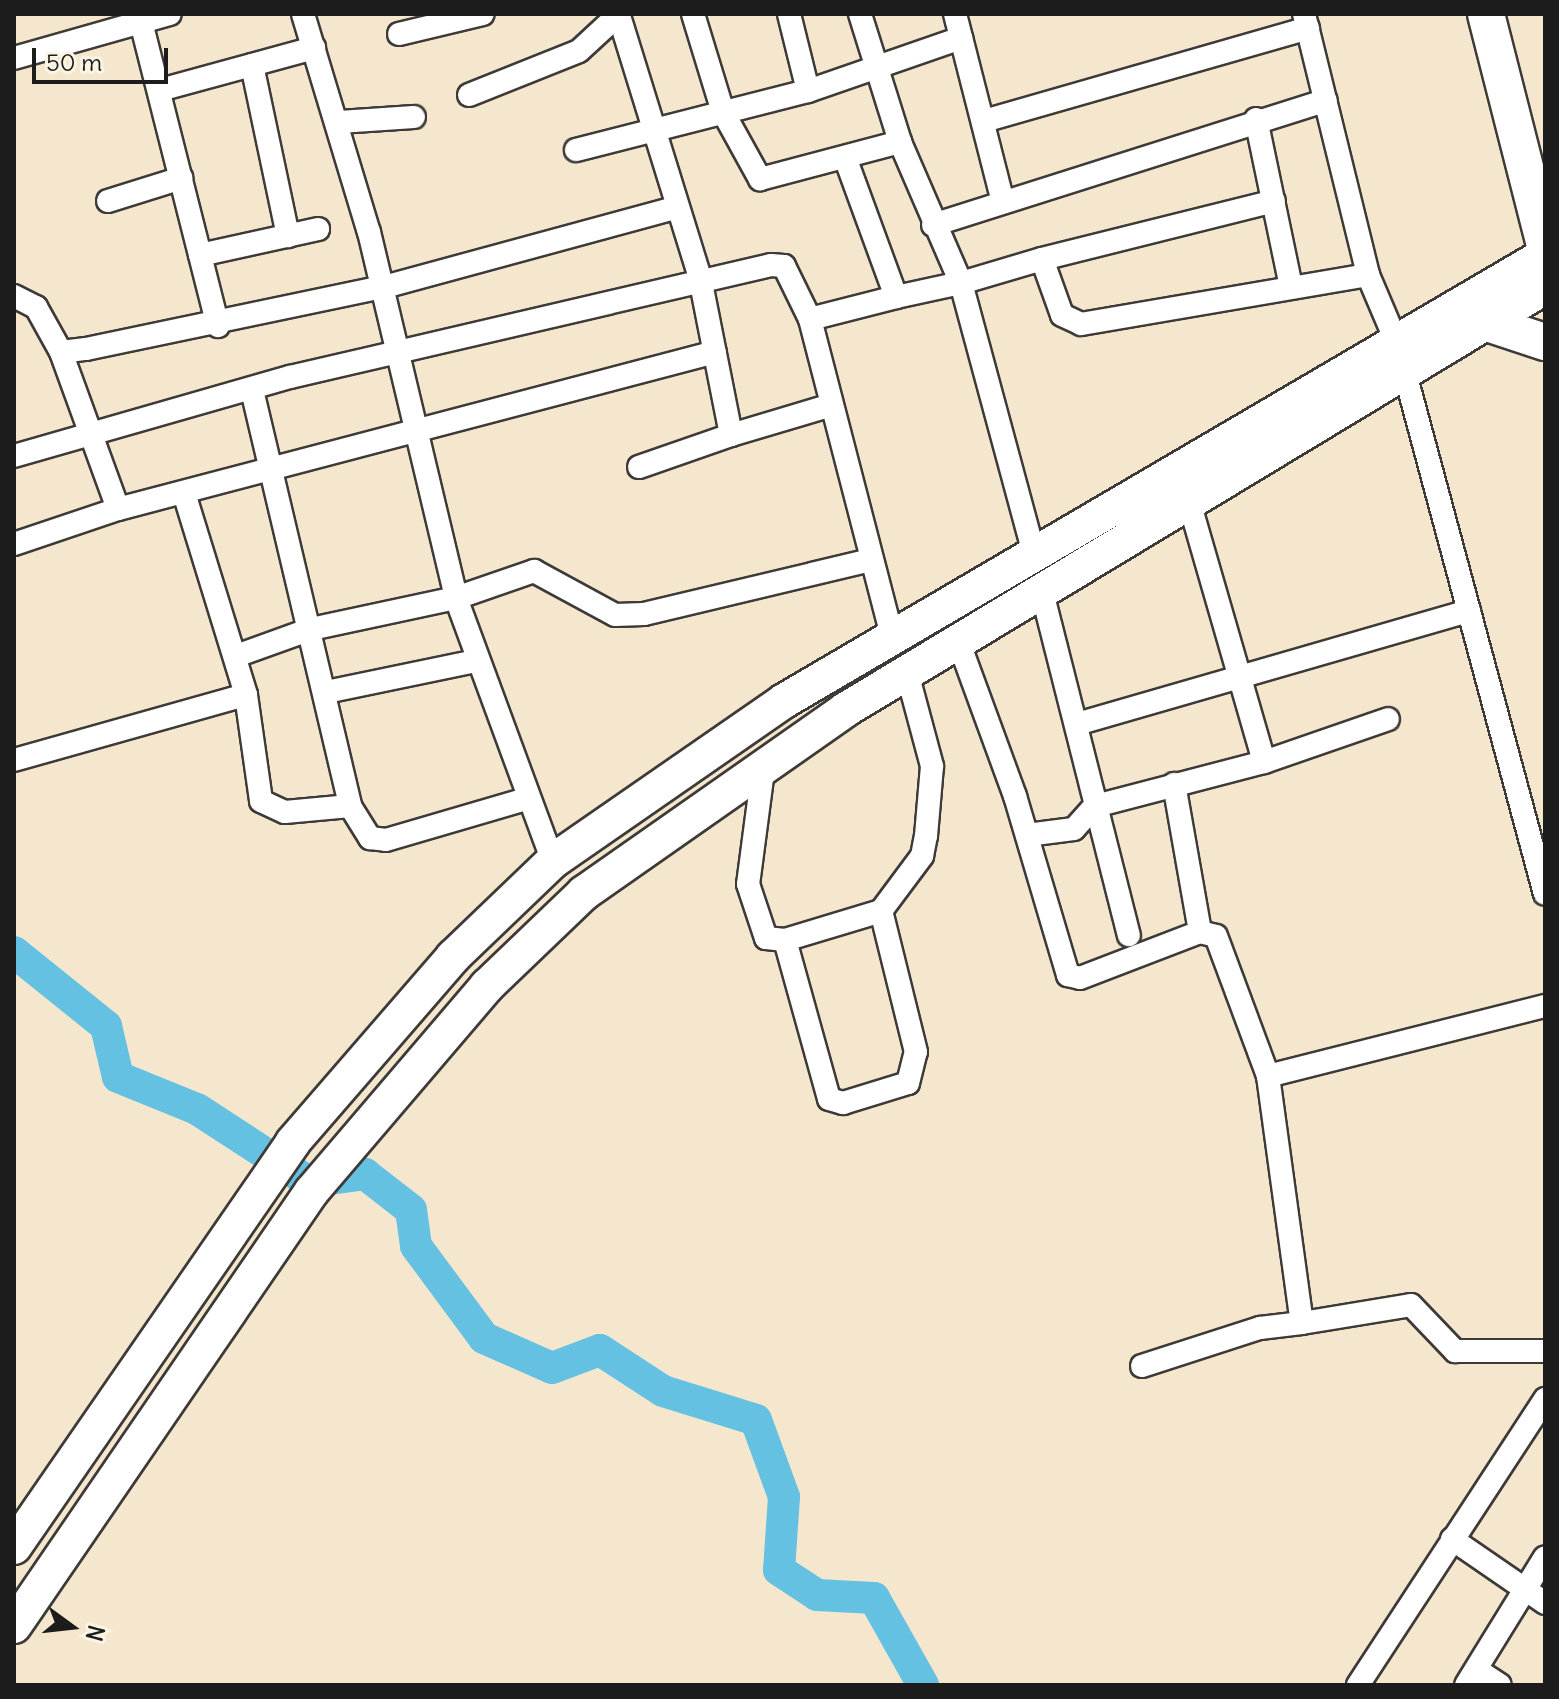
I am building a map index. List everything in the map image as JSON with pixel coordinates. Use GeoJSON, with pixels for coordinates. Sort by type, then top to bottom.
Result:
{"type":"FeatureCollection","features":[{"type":"Feature","properties":{"kind":"highway"},"geometry":{"type":"LineString","coordinates":[[1486,14],[1545,245]]}},
{"type":"Feature","properties":{"kind":"highway"},"geometry":{"type":"LineString","coordinates":[[1490,324],[1545,342]]}},
{"type":"Feature","properties":{"kind":"main road"},"geometry":{"type":"LineString","coordinates":[[14,1547],[293,1142],[453,957],[553,861],[639,795],[1033,549],[1545,255]]}},
{"type":"Feature","properties":{"kind":"main road"},"geometry":{"type":"LineString","coordinates":[[14,1626],[312,1191],[487,986],[620,861],[764,763],[907,673],[1406,377],[1545,287]]}},
{"type":"Feature","properties":{"kind":"main road"},"geometry":{"type":"LineString","coordinates":[[989,577],[1009,611]]}},
{"type":"Feature","properties":{"kind":"main road"},"geometry":{"type":"LineString","coordinates":[[453,957],[487,986]]}},
{"type":"Feature","properties":{"kind":"street"},"geometry":{"type":"LineString","coordinates":[[14,58],[139,17],[170,14]]}},
{"type":"Feature","properties":{"kind":"street"},"geometry":{"type":"LineString","coordinates":[[303,14],[339,122],[384,287],[421,435],[456,598],[526,799],[553,861]]}},
{"type":"Feature","properties":{"kind":"street"},"geometry":{"type":"LineString","coordinates":[[399,34],[483,14]]}},
{"type":"Feature","properties":{"kind":"street"},"geometry":{"type":"LineString","coordinates":[[693,14],[723,112],[760,179],[846,160],[900,142]]}},
{"type":"Feature","properties":{"kind":"street"},"geometry":{"type":"LineString","coordinates":[[789,14],[808,91]]}},
{"type":"Feature","properties":{"kind":"street"},"geometry":{"type":"LineString","coordinates":[[860,14],[900,142],[933,225],[961,283],[1033,549]]}},
{"type":"Feature","properties":{"kind":"street"},"geometry":{"type":"LineString","coordinates":[[955,14],[1003,202]]}},
{"type":"Feature","properties":{"kind":"street"},"geometry":{"type":"LineString","coordinates":[[469,95],[579,51],[620,16],[675,208],[700,278],[731,435]]}},
{"type":"Feature","properties":{"kind":"street"},"geometry":{"type":"LineString","coordinates":[[139,17],[218,326]]}},
{"type":"Feature","properties":{"kind":"street"},"geometry":{"type":"LineString","coordinates":[[984,121],[1306,21],[1368,275],[1396,341]]}},
{"type":"Feature","properties":{"kind":"street"},"geometry":{"type":"LineString","coordinates":[[576,150],[808,91],[961,38]]}},
{"type":"Feature","properties":{"kind":"street"},"geometry":{"type":"LineString","coordinates":[[160,90],[314,48]]}},
{"type":"Feature","properties":{"kind":"street"},"geometry":{"type":"LineString","coordinates":[[252,65],[288,236]]}},
{"type":"Feature","properties":{"kind":"street"},"geometry":{"type":"LineString","coordinates":[[933,225],[1256,119],[1326,100]]}},
{"type":"Feature","properties":{"kind":"street"},"geometry":{"type":"LineString","coordinates":[[339,122],[414,117]]}},
{"type":"Feature","properties":{"kind":"street"},"geometry":{"type":"LineString","coordinates":[[1256,119],[1291,286]]}},
{"type":"Feature","properties":{"kind":"street"},"geometry":{"type":"LineString","coordinates":[[846,160],[896,297]]}},
{"type":"Feature","properties":{"kind":"street"},"geometry":{"type":"LineString","coordinates":[[108,201],[182,178]]}},
{"type":"Feature","properties":{"kind":"street"},"geometry":{"type":"LineString","coordinates":[[810,319],[1274,201]]}},
{"type":"Feature","properties":{"kind":"street"},"geometry":{"type":"LineString","coordinates":[[61,352],[218,326],[384,287],[675,208]]}},
{"type":"Feature","properties":{"kind":"street"},"geometry":{"type":"LineString","coordinates":[[200,255],[318,229]]}},
{"type":"Feature","properties":{"kind":"street"},"geometry":{"type":"LineString","coordinates":[[1042,259],[1062,315],[1081,324],[1368,275]]}},
{"type":"Feature","properties":{"kind":"street"},"geometry":{"type":"LineString","coordinates":[[14,456],[252,390],[700,278],[784,266],[810,319],[828,406],[892,636]]}},
{"type":"Feature","properties":{"kind":"street"},"geometry":{"type":"LineString","coordinates":[[14,296],[36,307],[61,352],[94,433],[118,509]]}},
{"type":"Feature","properties":{"kind":"street"},"geometry":{"type":"LineString","coordinates":[[14,544],[118,509],[421,435],[715,352]]}},
{"type":"Feature","properties":{"kind":"street"},"geometry":{"type":"LineString","coordinates":[[1406,377],[1545,894]]}},
{"type":"Feature","properties":{"kind":"street"},"geometry":{"type":"LineString","coordinates":[[252,390],[326,692],[350,806],[378,840],[526,799]]}},
{"type":"Feature","properties":{"kind":"street"},"geometry":{"type":"LineString","coordinates":[[639,467],[828,406]]}},
{"type":"Feature","properties":{"kind":"street"},"geometry":{"type":"LineString","coordinates":[[184,493],[246,695],[261,801],[285,812],[350,806]]}},
{"type":"Feature","properties":{"kind":"street"},"geometry":{"type":"LineString","coordinates":[[1190,505],[1264,762]]}},
{"type":"Feature","properties":{"kind":"street"},"geometry":{"type":"LineString","coordinates":[[236,656],[311,629],[456,598],[534,571],[615,615],[644,614],[871,560]]}},
{"type":"Feature","properties":{"kind":"street"},"geometry":{"type":"LineString","coordinates":[[1042,592],[1129,935]]}},
{"type":"Feature","properties":{"kind":"street"},"geometry":{"type":"LineString","coordinates":[[1077,724],[1192,694],[1238,673],[1469,611]]}},
{"type":"Feature","properties":{"kind":"street"},"geometry":{"type":"LineString","coordinates":[[959,643],[1027,835],[1073,978],[1200,932],[1223,945],[1268,1076],[1302,1323]]}},
{"type":"Feature","properties":{"kind":"street"},"geometry":{"type":"LineString","coordinates":[[326,692],[476,661]]}},
{"type":"Feature","properties":{"kind":"street"},"geometry":{"type":"LineString","coordinates":[[764,763],[749,902],[766,938],[785,940],[881,911],[922,856],[926,836],[932,766],[907,673]]}},
{"type":"Feature","properties":{"kind":"street"},"geometry":{"type":"LineString","coordinates":[[14,760],[246,695]]}},
{"type":"Feature","properties":{"kind":"street"},"geometry":{"type":"LineString","coordinates":[[1027,835],[1074,829],[1095,806],[1264,762],[1388,719]]}},
{"type":"Feature","properties":{"kind":"street"},"geometry":{"type":"LineString","coordinates":[[1174,784],[1200,932]]}},
{"type":"Feature","properties":{"kind":"street"},"geometry":{"type":"LineString","coordinates":[[785,940],[829,1099],[843,1103],[908,1083],[916,1052],[881,911]]}},
{"type":"Feature","properties":{"kind":"street"},"geometry":{"type":"LineString","coordinates":[[1268,1076],[1545,1006]]}},
{"type":"Feature","properties":{"kind":"street"},"geometry":{"type":"LineString","coordinates":[[1142,1366],[1260,1328],[1411,1305],[1455,1351],[1545,1351]]}},
{"type":"Feature","properties":{"kind":"street"},"geometry":{"type":"LineString","coordinates":[[1370,1681],[1452,1539],[1545,1401]]}},
{"type":"Feature","properties":{"kind":"street"},"geometry":{"type":"LineString","coordinates":[[1452,1539],[1545,1603]]}},
{"type":"Feature","properties":{"kind":"street"},"geometry":{"type":"LineString","coordinates":[[1500,1685],[1472,1677],[1545,1557]]}},
{"type":"Feature","properties":{"kind":"waterway"},"geometry":{"type":"LineString","coordinates":[[14,952],[106,1026],[118,1077],[197,1109],[309,1182],[365,1174],[411,1210],[416,1246],[484,1338],[552,1368],[600,1350],[663,1391],[756,1420],[784,1497],[779,1570],[817,1595],[874,1598],[923,1685]]}}]}
